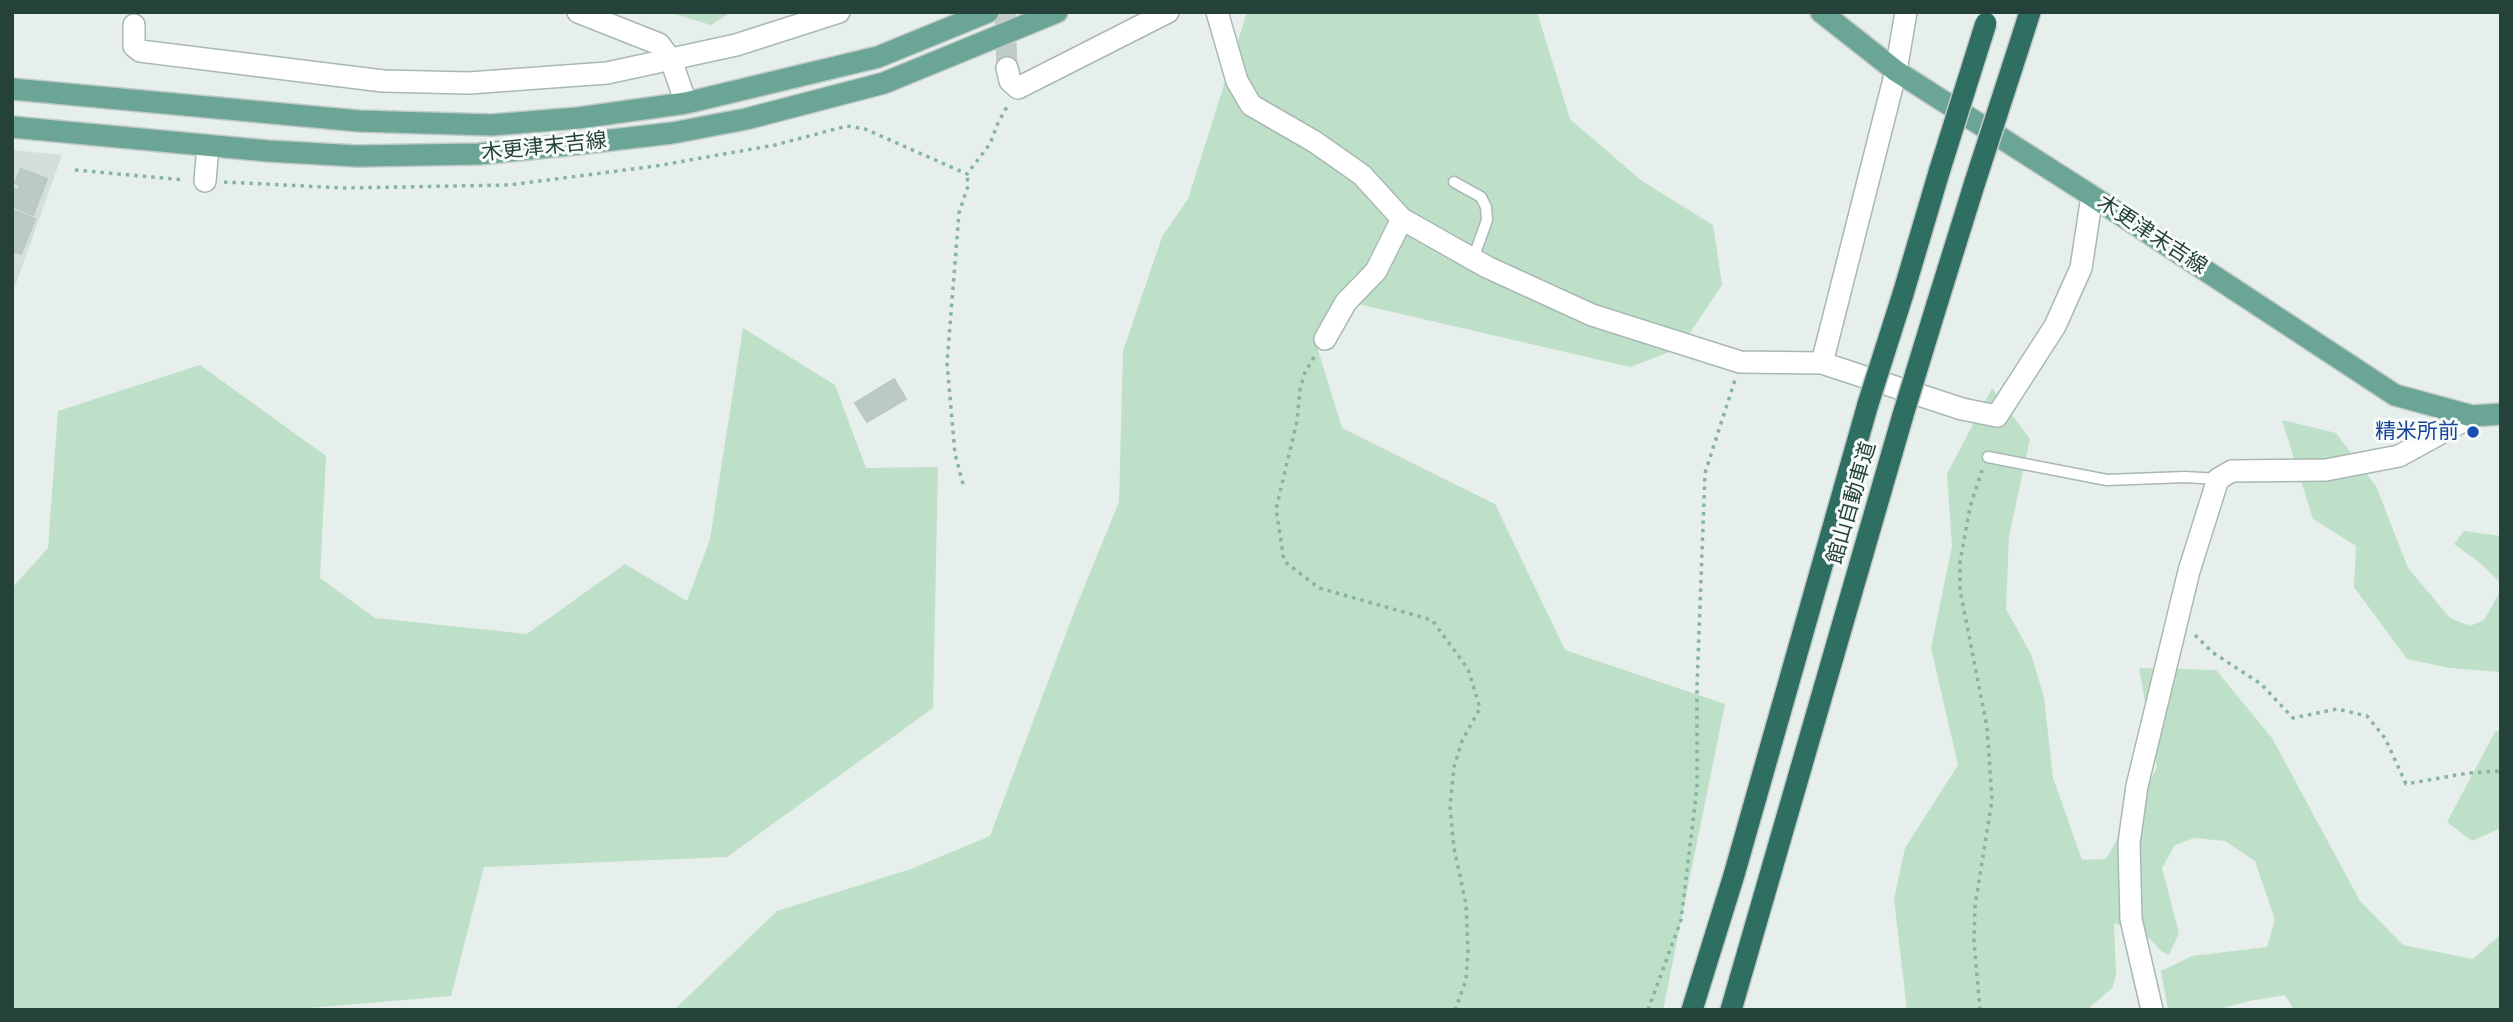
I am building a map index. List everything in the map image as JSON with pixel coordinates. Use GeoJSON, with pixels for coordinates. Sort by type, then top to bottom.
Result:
{"type":"FeatureCollection","features":[{"type":"Feature","properties":{"kind":"highway","name":"館山自動車道"},"geometry":{"type":"LineString","coordinates":[[1731,1010],[1903,415],[2030,12]]}},
{"type":"Feature","properties":{"kind":"highway","name":"館山自動車道"},"geometry":{"type":"LineString","coordinates":[[1692,1010],[1734,875],[1868,404],[1988,17]]}},
{"type":"Feature","properties":{"kind":"main road","name":"木更津末吉線"},"geometry":{"type":"LineString","coordinates":[[12,89],[359,121],[491,125],[578,118],[686,103],[878,57],[988,12]]}},
{"type":"Feature","properties":{"kind":"main road","name":"木更津末吉線"},"geometry":{"type":"LineString","coordinates":[[12,127],[208,146],[357,156],[479,154],[672,133],[746,119],[884,83],[1057,12]]}},
{"type":"Feature","properties":{"kind":"main road","name":"木更津末吉線"},"geometry":{"type":"LineString","coordinates":[[1821,12],[1896,71],[2395,395],[2472,416],[2501,414]]}},
{"type":"Feature","properties":{"kind":"street"},"geometry":{"type":"LineString","coordinates":[[578,12],[659,44],[671,60],[686,103]]}},
{"type":"Feature","properties":{"kind":"street"},"geometry":{"type":"LineString","coordinates":[[134,25],[134,46],[140,51],[383,81],[483,82],[607,73],[736,45],[839,12]]}},
{"type":"Feature","properties":{"kind":"street"},"geometry":{"type":"LineString","coordinates":[[1007,68],[1010,81],[1018,88],[1168,12]]}},
{"type":"Feature","properties":{"kind":"street"},"geometry":{"type":"LineString","coordinates":[[1217,12],[1237,81],[1251,105],[1315,142],[1362,174],[1402,219],[1473,259],[1592,315],[1740,362],[1822,363],[1962,409],[1997,416],[2055,327],[2081,268],[2092,196]]}},
{"type":"Feature","properties":{"kind":"street"},"geometry":{"type":"LineString","coordinates":[[1822,363],[1896,71],[1906,12]]}},
{"type":"Feature","properties":{"kind":"street"},"geometry":{"type":"LineString","coordinates":[[205,181],[208,146]]}},
{"type":"Feature","properties":{"kind":"street"},"geometry":{"type":"LineString","coordinates":[[1325,339],[1346,302],[1376,271],[1402,219]]}},
{"type":"Feature","properties":{"kind":"street"},"geometry":{"type":"LineString","coordinates":[[2152,1010],[2131,919],[2129,843],[2137,786],[2189,571],[2218,479],[2232,471],[2326,470],[2399,456],[2472,416]]}},
{"type":"Feature","properties":{"kind":"lane"},"geometry":{"type":"LineString","coordinates":[[1454,182],[1481,197],[1486,206],[1487,220],[1473,259]]}},
{"type":"Feature","properties":{"kind":"lane"},"geometry":{"type":"LineString","coordinates":[[1988,457],[2107,480],[2185,477],[2218,479]]}},
{"type":"Feature","properties":{"kind":"path"},"geometry":{"type":"LineString","coordinates":[[963,484],[955,454],[947,363],[959,213],[968,186],[967,174]]}},
{"type":"Feature","properties":{"kind":"path"},"geometry":{"type":"LineString","coordinates":[[1325,339],[1305,372],[1297,421],[1276,509],[1284,561],[1320,588],[1432,620],[1468,669],[1480,708],[1462,741],[1454,767],[1450,807],[1454,848],[1466,904],[1468,950],[1466,980],[1455,1010]]}},
{"type":"Feature","properties":{"kind":"path"},"geometry":{"type":"LineString","coordinates":[[1648,1010],[1681,920],[1696,788],[1705,473],[1740,362]]}},
{"type":"Feature","properties":{"kind":"path"},"geometry":{"type":"LineString","coordinates":[[1980,1010],[1974,941],[1975,906],[1992,800],[1987,727],[1960,590],[1960,562],[1970,507],[1988,457]]}},
{"type":"Feature","properties":{"kind":"path"},"geometry":{"type":"LineString","coordinates":[[2180,613],[2192,632],[2212,652],[2261,684],[2293,718],[2337,709],[2367,716],[2385,738],[2406,784],[2468,773],[2501,771]]}},
{"type":"Feature","properties":{"kind":"shaded area"},"geometry":{"type":"Polygon","coordinates":[[[12,150],[62,155],[12,295],[12,150]]]}},
{"type":"Feature","properties":{"kind":"green space"},"geometry":{"type":"Polygon","coordinates":[[[668,12],[731,12],[711,25],[668,12]]]}},
{"type":"Feature","properties":{"kind":"green space"},"geometry":{"type":"Polygon","coordinates":[[[1247,12],[1537,12],[1570,119],[1642,181],[1713,225],[1722,285],[1680,348],[1630,367],[1354,303],[1314,337],[1342,428],[1495,504],[1565,650],[1725,704],[1663,1010],[674,1010],[777,911],[911,869],[990,836],[1076,607],[1119,502],[1123,351],[1162,237],[1188,199],[1247,12]]]}},
{"type":"Feature","properties":{"kind":"green space"},"geometry":{"type":"Polygon","coordinates":[[[743,328],[835,385],[866,468],[938,467],[933,708],[727,857],[484,867],[451,996],[306,1010],[12,1010],[12,588],[48,548],[58,411],[200,365],[326,456],[320,578],[375,618],[527,634],[625,564],[687,601],[710,539],[743,328]]]}},
{"type":"Feature","properties":{"kind":"green space"},"geometry":{"type":"Polygon","coordinates":[[[1992,388],[2030,439],[2009,536],[2006,609],[2031,654],[2044,697],[2053,778],[2082,860],[2106,859],[2157,768],[2139,668],[2216,670],[2272,738],[2360,901],[2403,945],[2473,959],[2501,934],[2501,1010],[2294,1010],[2285,995],[2216,1010],[2168,1010],[2161,971],[2192,956],[2267,947],[2275,920],[2255,861],[2225,841],[2194,838],[2175,845],[2162,868],[2179,933],[2169,955],[2161,951],[2148,937],[2114,923],[2116,974],[2113,987],[2087,1010],[1907,1010],[1894,899],[1905,848],[1958,765],[1931,648],[1952,546],[1947,474],[1992,388]]]}},
{"type":"Feature","properties":{"kind":"green space"},"geometry":{"type":"Polygon","coordinates":[[[2282,420],[2336,433],[2376,486],[2408,568],[2450,618],[2470,626],[2484,620],[2501,590],[2501,672],[2450,668],[2407,659],[2354,587],[2356,546],[2313,519],[2282,420]]]}},
{"type":"Feature","properties":{"kind":"green space"},"geometry":{"type":"Polygon","coordinates":[[[2464,531],[2501,536],[2501,583],[2454,544],[2464,531]]]}},
{"type":"Feature","properties":{"kind":"green space"},"geometry":{"type":"Polygon","coordinates":[[[2501,730],[2501,828],[2472,841],[2447,822],[2495,732],[2501,730]]]}},
{"type":"Feature","properties":{"kind":"building"},"geometry":{"type":"Polygon","coordinates":[[[21,169],[47,179],[33,215],[12,206],[15,189],[18,191],[20,186],[15,183],[21,169]]]}},
{"type":"Feature","properties":{"kind":"building"},"geometry":{"type":"Polygon","coordinates":[[[12,210],[35,219],[21,254],[12,251],[12,210]]]}},
{"type":"Feature","properties":{"kind":"building"},"geometry":{"type":"Polygon","coordinates":[[[894,379],[906,399],[867,422],[855,403],[894,379]]]}},
{"type":"Feature","properties":{"kind":"tunnel"},"geometry":{"type":"LineString","coordinates":[[1005,12],[1007,68]]}},
{"type":"Feature","properties":{"kind":"place","name":"精米所前"},"geometry":{"type":"Point","coordinates":[2473,432]}}]}
